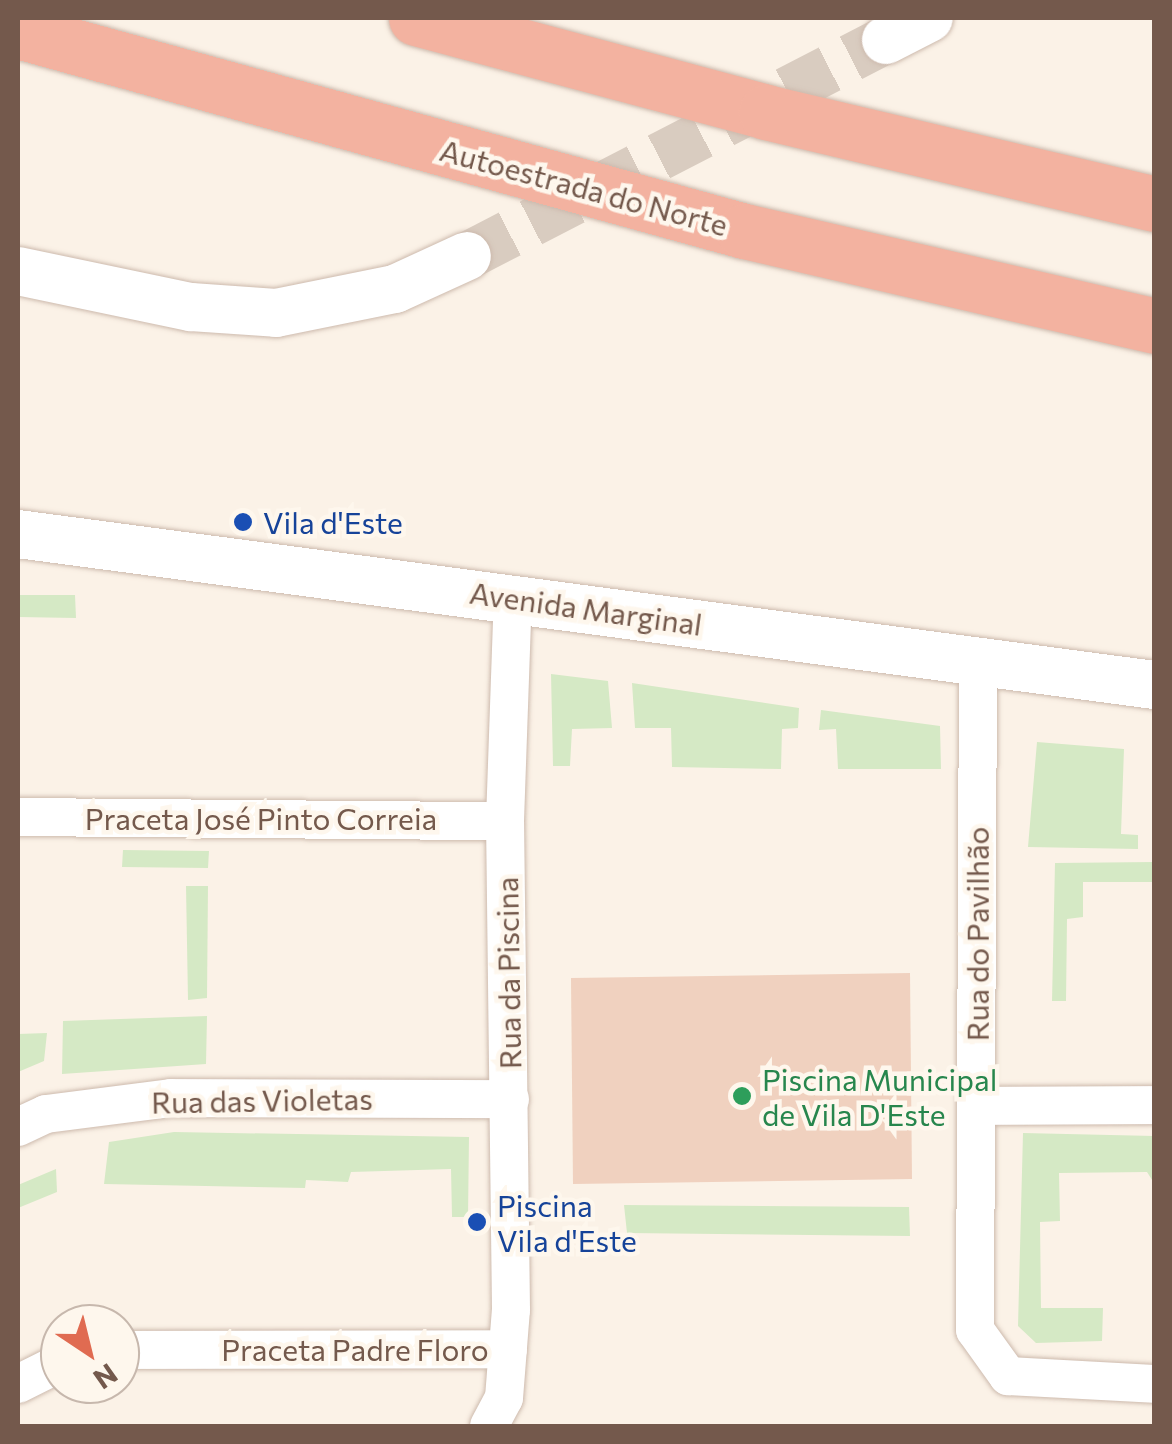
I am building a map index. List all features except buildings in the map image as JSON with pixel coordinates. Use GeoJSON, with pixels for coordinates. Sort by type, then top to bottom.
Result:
{"type":"FeatureCollection","features":[{"type":"Feature","properties":{"kind":"highway"},"geometry":{"type":"LineString","coordinates":[[416,18],[766,112],[1154,204]]}},
{"type":"Feature","properties":{"kind":"highway","name":"Autoestrada do Norte"},"geometry":{"type":"LineString","coordinates":[[18,31],[744,231],[1154,326]]}},
{"type":"Feature","properties":{"kind":"street"},"geometry":{"type":"LineString","coordinates":[[886,40],[929,18]]}},
{"type":"Feature","properties":{"kind":"street"},"geometry":{"type":"LineString","coordinates":[[18,271],[191,307],[276,313],[396,288],[467,256]]}},
{"type":"Feature","properties":{"kind":"street","name":"Avenida Marginal"},"geometry":{"type":"LineString","coordinates":[[18,534],[1154,685]]}},
{"type":"Feature","properties":{"kind":"street","name":"Rua da Piscina"},"geometry":{"type":"LineString","coordinates":[[508,1348],[510,1099],[505,821],[513,598]]}},
{"type":"Feature","properties":{"kind":"street","name":"Rua do Pavilhão"},"geometry":{"type":"LineString","coordinates":[[978,662],[975,1330],[1008,1376],[1154,1384]]}},
{"type":"Feature","properties":{"kind":"street","name":"Praceta José Pinto Correia"},"geometry":{"type":"LineString","coordinates":[[18,817],[505,821]]}},
{"type":"Feature","properties":{"kind":"street","name":"Rua das Violetas"},"geometry":{"type":"LineString","coordinates":[[18,1127],[46,1114],[171,1098],[510,1099]]}},
{"type":"Feature","properties":{"kind":"street"},"geometry":{"type":"LineString","coordinates":[[976,1106],[1154,1104]]}},
{"type":"Feature","properties":{"kind":"street","name":"Praceta Padre Floro"},"geometry":{"type":"LineString","coordinates":[[140,1350],[508,1348],[504,1398],[490,1426]]}},
{"type":"Feature","properties":{"kind":"green space"},"geometry":{"type":"Polygon","coordinates":[[[18,595],[75,595],[76,618],[18,617],[18,595]]]}},
{"type":"Feature","properties":{"kind":"green space"},"geometry":{"type":"Polygon","coordinates":[[[551,674],[608,681],[612,728],[572,729],[570,766],[553,766],[551,674]]]}},
{"type":"Feature","properties":{"kind":"green space"},"geometry":{"type":"Polygon","coordinates":[[[632,683],[799,708],[798,728],[782,729],[781,769],[672,767],[671,728],[635,728],[632,683]]]}},
{"type":"Feature","properties":{"kind":"green space"},"geometry":{"type":"Polygon","coordinates":[[[821,710],[940,726],[941,769],[838,769],[836,729],[819,730],[821,710]]]}},
{"type":"Feature","properties":{"kind":"green space"},"geometry":{"type":"Polygon","coordinates":[[[1037,742],[1124,749],[1121,834],[1138,835],[1138,849],[1028,847],[1037,742]]]}},
{"type":"Feature","properties":{"kind":"green space"},"geometry":{"type":"Polygon","coordinates":[[[123,850],[209,851],[208,868],[122,867],[123,850]]]}},
{"type":"Feature","properties":{"kind":"green space"},"geometry":{"type":"Polygon","coordinates":[[[1154,862],[1154,882],[1083,882],[1083,917],[1067,919],[1066,1001],[1052,1001],[1055,863],[1154,862]]]}},
{"type":"Feature","properties":{"kind":"green space"},"geometry":{"type":"Polygon","coordinates":[[[186,886],[208,886],[207,998],[188,1000],[186,886]]]}},
{"type":"Feature","properties":{"kind":"green space"},"geometry":{"type":"Polygon","coordinates":[[[207,1016],[206,1064],[62,1074],[63,1021],[207,1016]]]}},
{"type":"Feature","properties":{"kind":"green space"},"geometry":{"type":"Polygon","coordinates":[[[47,1033],[44,1061],[18,1072],[18,1034],[47,1033]]]}},
{"type":"Feature","properties":{"kind":"green space"},"geometry":{"type":"Polygon","coordinates":[[[174,1132],[469,1137],[468,1217],[452,1217],[451,1169],[351,1172],[348,1182],[306,1180],[305,1188],[104,1184],[109,1142],[174,1132]]]}},
{"type":"Feature","properties":{"kind":"green space"},"geometry":{"type":"Polygon","coordinates":[[[1023,1133],[1154,1136],[1154,1183],[1147,1172],[1059,1173],[1060,1221],[1040,1222],[1041,1308],[1103,1308],[1102,1341],[1036,1343],[1018,1326],[1023,1133]]]}},
{"type":"Feature","properties":{"kind":"green space"},"geometry":{"type":"Polygon","coordinates":[[[56,1169],[57,1192],[18,1208],[18,1185],[56,1169]]]}},
{"type":"Feature","properties":{"kind":"green space"},"geometry":{"type":"Polygon","coordinates":[[[624,1205],[909,1207],[910,1236],[627,1233],[624,1205]]]}},
{"type":"Feature","properties":{"kind":"tunnel"},"geometry":{"type":"LineString","coordinates":[[467,256],[886,40]]}},
{"type":"Feature","properties":{"kind":"place","name":"Vila d'Este"},"geometry":{"type":"Point","coordinates":[243,522]}},
{"type":"Feature","properties":{"kind":"place","name":"Piscina Municipal de Vila D'Este"},"geometry":{"type":"Point","coordinates":[742,1096]}},
{"type":"Feature","properties":{"kind":"place","name":"Piscina Vila d'Este"},"geometry":{"type":"Point","coordinates":[477,1222]}}]}
